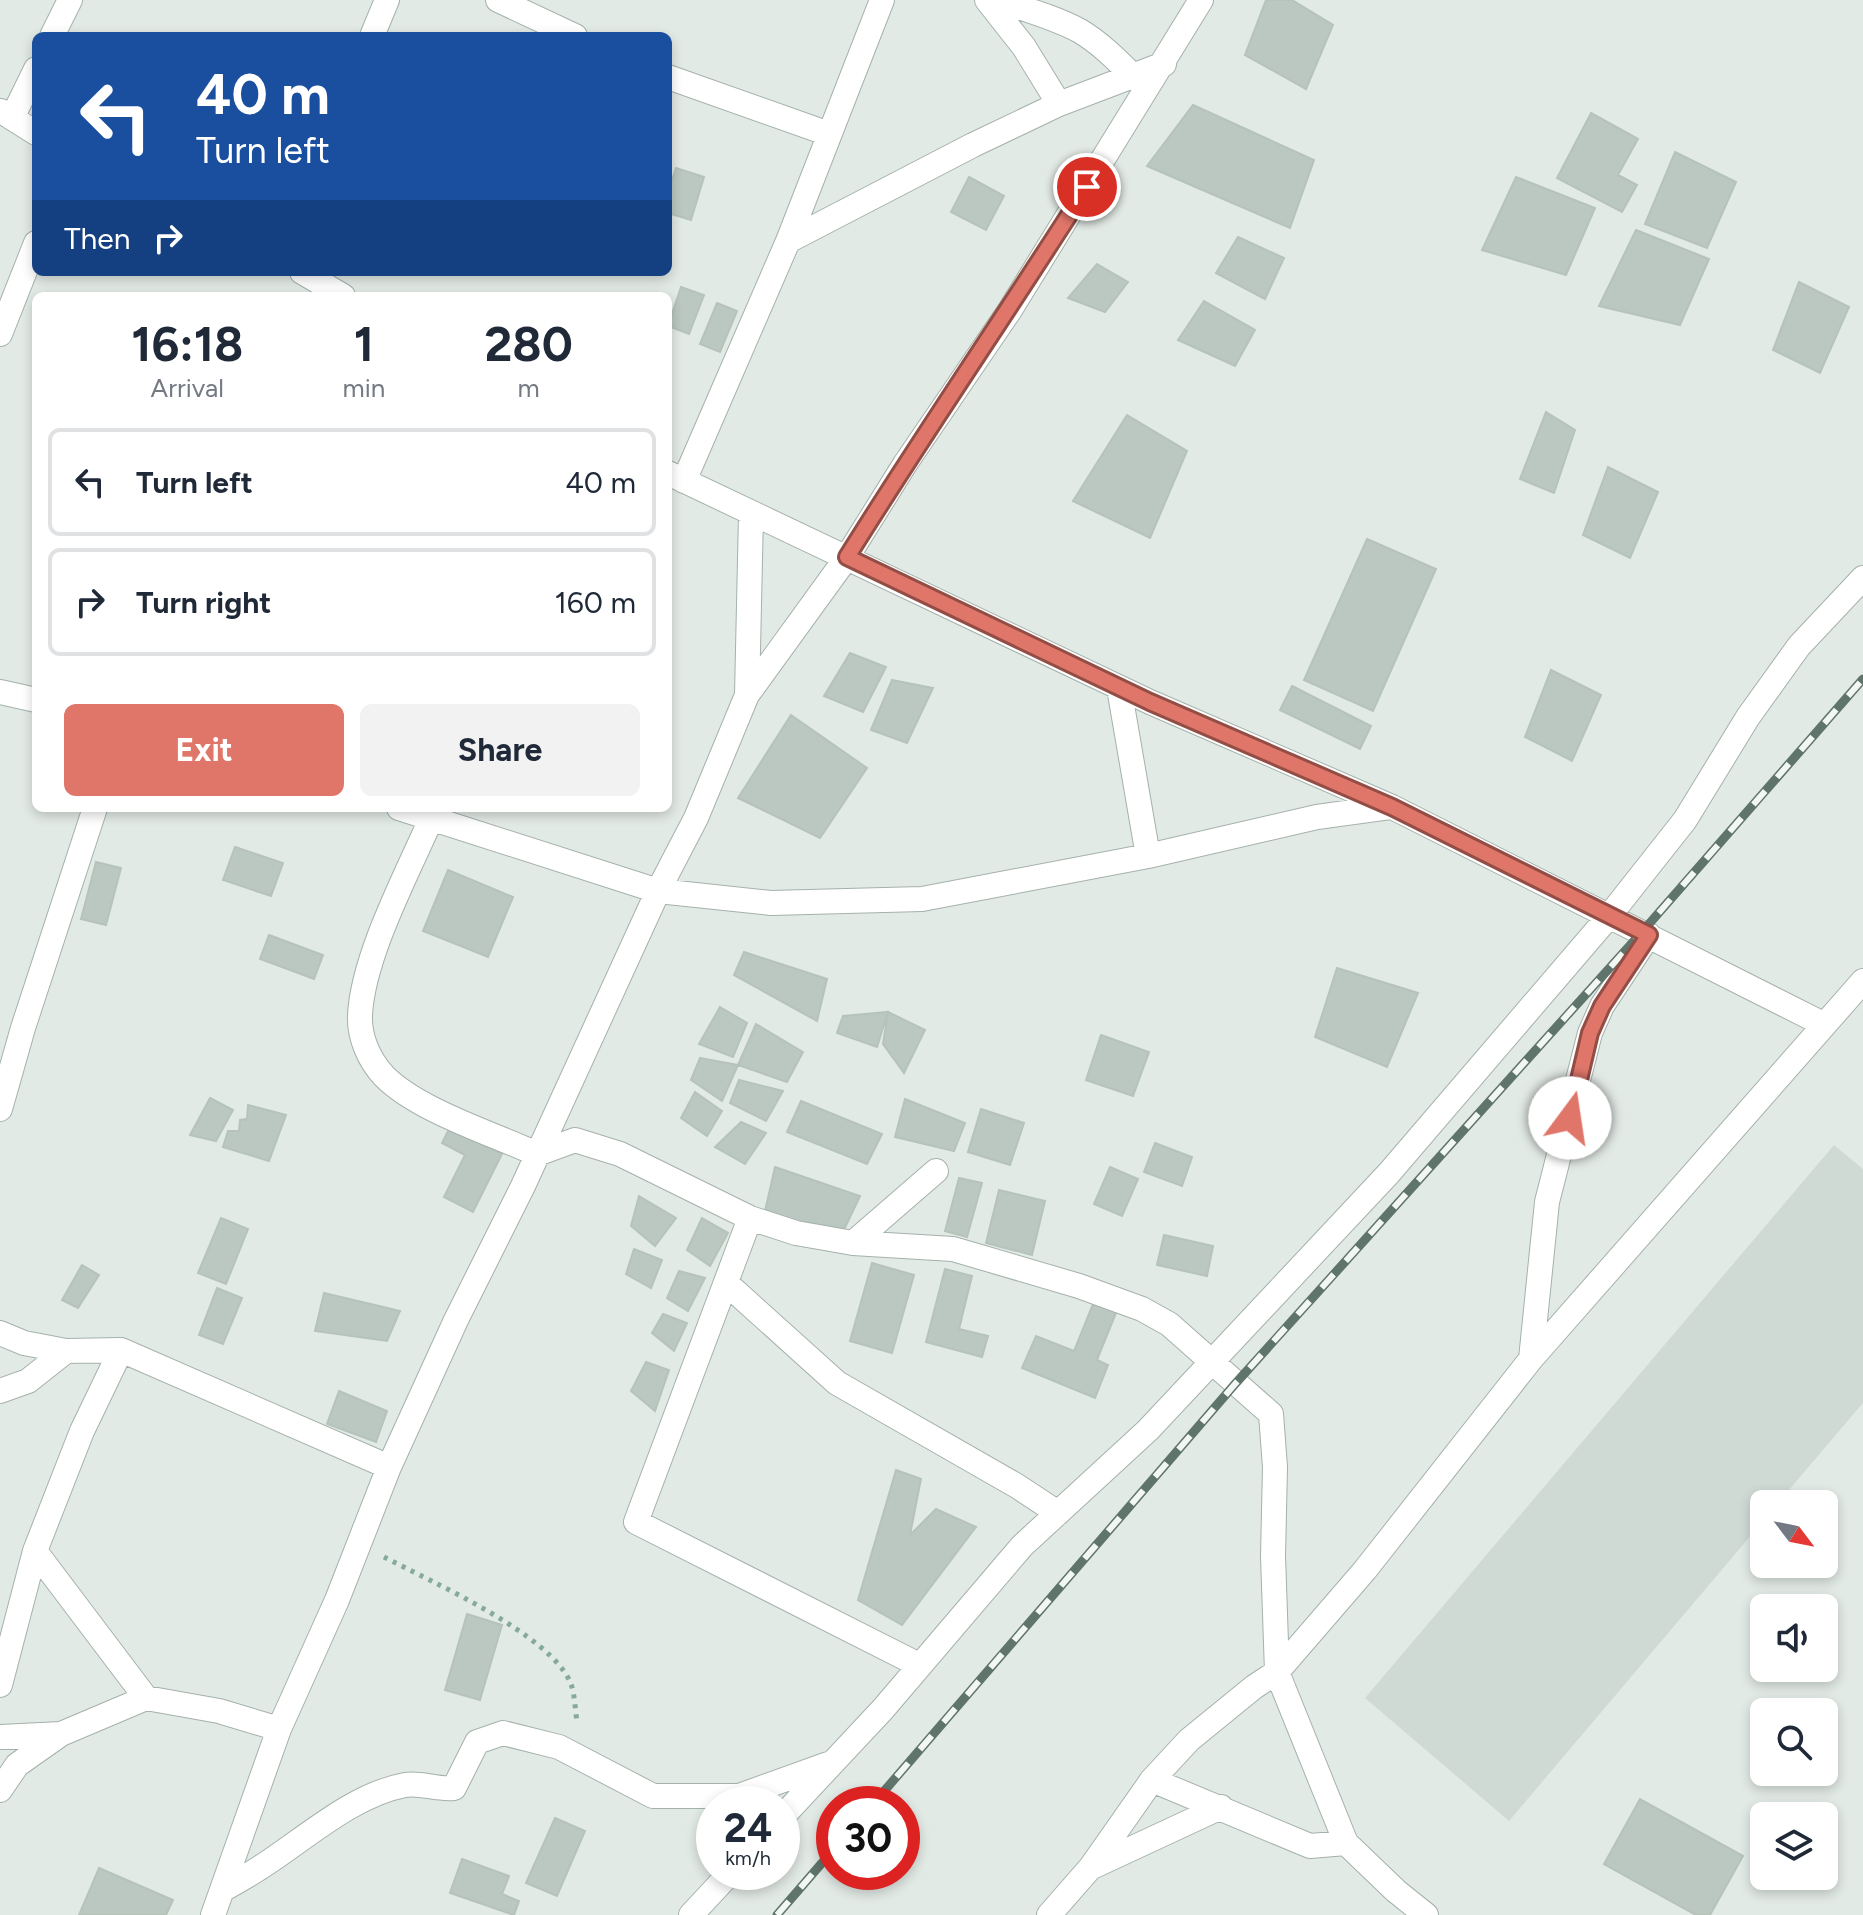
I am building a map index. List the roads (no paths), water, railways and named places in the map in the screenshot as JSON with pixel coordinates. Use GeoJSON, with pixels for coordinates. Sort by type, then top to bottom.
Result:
{"type":"FeatureCollection","features":[{"type":"Feature","properties":{"kind":"street"},"geometry":{"type":"LineString","coordinates":[[54,32],[70,0]]}},
{"type":"Feature","properties":{"kind":"street"},"geometry":{"type":"LineString","coordinates":[[374,32],[387,0]]}},
{"type":"Feature","properties":{"kind":"street"},"geometry":{"type":"LineString","coordinates":[[498,0],[566,32]]}},
{"type":"Feature","properties":{"kind":"street"},"geometry":{"type":"LineString","coordinates":[[882,0],[788,241],[676,477],[1119,688],[1392,807],[1823,1024]]}},
{"type":"Feature","properties":{"kind":"street"},"geometry":{"type":"LineString","coordinates":[[987,0],[1024,47],[1059,104]]}},
{"type":"Feature","properties":{"kind":"street"},"geometry":{"type":"LineString","coordinates":[[997,0],[1080,31],[1110,53],[1133,76]]}},
{"type":"Feature","properties":{"kind":"street"},"geometry":{"type":"LineString","coordinates":[[213,1915],[279,1729],[389,1467],[658,891],[696,818],[747,695],[847,557],[905,464],[1010,310],[1201,0]]}},
{"type":"Feature","properties":{"kind":"street"},"geometry":{"type":"LineString","coordinates":[[788,241],[1059,104],[1164,64]]}},
{"type":"Feature","properties":{"kind":"street"},"geometry":{"type":"LineString","coordinates":[[32,75],[6,114],[32,130]]}},
{"type":"Feature","properties":{"kind":"street"},"geometry":{"type":"LineString","coordinates":[[672,78],[829,134]]}},
{"type":"Feature","properties":{"kind":"street"},"geometry":{"type":"LineString","coordinates":[[0,334],[32,253]]}},
{"type":"Feature","properties":{"kind":"street"},"geometry":{"type":"LineString","coordinates":[[309,276],[336,292]]}},
{"type":"Feature","properties":{"kind":"street"},"geometry":{"type":"LineString","coordinates":[[747,695],[751,514]]}},
{"type":"Feature","properties":{"kind":"street"},"geometry":{"type":"LineString","coordinates":[[800,1798],[883,1709],[1022,1546],[1148,1430],[1389,1173],[1610,915],[1685,820],[1748,717],[1799,646],[1863,578]]}},
{"type":"Feature","properties":{"kind":"street"},"geometry":{"type":"LineString","coordinates":[[1119,688],[1148,856]]}},
{"type":"Feature","properties":{"kind":"street"},"geometry":{"type":"LineString","coordinates":[[0,692],[32,699]]}},
{"type":"Feature","properties":{"kind":"street"},"geometry":{"type":"LineString","coordinates":[[411,812],[658,891],[771,903],[922,899],[1148,856],[1317,817],[1392,807]]}},
{"type":"Feature","properties":{"kind":"street"},"geometry":{"type":"LineString","coordinates":[[0,1109],[23,1028],[94,812]]}},
{"type":"Feature","properties":{"kind":"street"},"geometry":{"type":"LineString","coordinates":[[431,819],[366,974],[359,1017],[365,1048],[385,1076],[424,1105],[537,1154],[575,1140],[620,1154],[750,1218],[796,1233],[853,1243],[953,1249],[1079,1286],[1142,1309],[1169,1324],[1271,1414],[1275,1467],[1273,1556],[1277,1672],[1346,1843],[1426,1915]]}},
{"type":"Feature","properties":{"kind":"street"},"geometry":{"type":"LineString","coordinates":[[1531,1359],[1547,1202],[1590,1033],[1602,1006],[1649,935]]}},
{"type":"Feature","properties":{"kind":"street"},"geometry":{"type":"LineString","coordinates":[[1049,1915],[1091,1867],[1152,1780],[1189,1740],[1277,1672],[1365,1570],[1531,1359],[1863,981]]}},
{"type":"Feature","properties":{"kind":"street"},"geometry":{"type":"LineString","coordinates":[[853,1243],[936,1171]]}},
{"type":"Feature","properties":{"kind":"street"},"geometry":{"type":"LineString","coordinates":[[750,1218],[636,1522],[919,1665]]}},
{"type":"Feature","properties":{"kind":"street"},"geometry":{"type":"LineString","coordinates":[[726,1283],[837,1383],[1017,1486],[1058,1513]]}},
{"type":"Feature","properties":{"kind":"street"},"geometry":{"type":"LineString","coordinates":[[0,1333],[24,1343],[66,1351],[121,1350],[389,1467]]}},
{"type":"Feature","properties":{"kind":"street"},"geometry":{"type":"LineString","coordinates":[[0,1685],[35,1551],[82,1431],[121,1350]]}},
{"type":"Feature","properties":{"kind":"street"},"geometry":{"type":"LineString","coordinates":[[0,1391],[28,1381],[66,1351]]}},
{"type":"Feature","properties":{"kind":"street"},"geometry":{"type":"LineString","coordinates":[[35,1551],[146,1698]]}},
{"type":"Feature","properties":{"kind":"street"},"geometry":{"type":"LineString","coordinates":[[0,1790],[17,1765],[61,1734],[146,1698],[219,1711],[279,1729]]}},
{"type":"Feature","properties":{"kind":"street"},"geometry":{"type":"LineString","coordinates":[[224,1889],[316,1828],[376,1795],[408,1785],[441,1790],[454,1788],[477,1742],[503,1733],[559,1747],[653,1796],[739,1796],[834,1762]]}},
{"type":"Feature","properties":{"kind":"street"},"geometry":{"type":"LineString","coordinates":[[0,1737],[61,1734]]}},
{"type":"Feature","properties":{"kind":"street"},"geometry":{"type":"LineString","coordinates":[[1152,1780],[1310,1846],[1346,1843]]}},
{"type":"Feature","properties":{"kind":"street"},"geometry":{"type":"LineString","coordinates":[[1091,1867],[1221,1807]]}},
{"type":"Feature","properties":{"kind":"street"},"geometry":{"type":"LineString","coordinates":[[691,1915],[714,1890]]}},
{"type":"Feature","properties":{"kind":"railway"},"geometry":{"type":"LineString","coordinates":[[889,1786],[1235,1384],[1642,932],[1863,679]]}},
{"type":"Feature","properties":{"kind":"railway"},"geometry":{"type":"LineString","coordinates":[[777,1915],[816,1870]]}}]}
